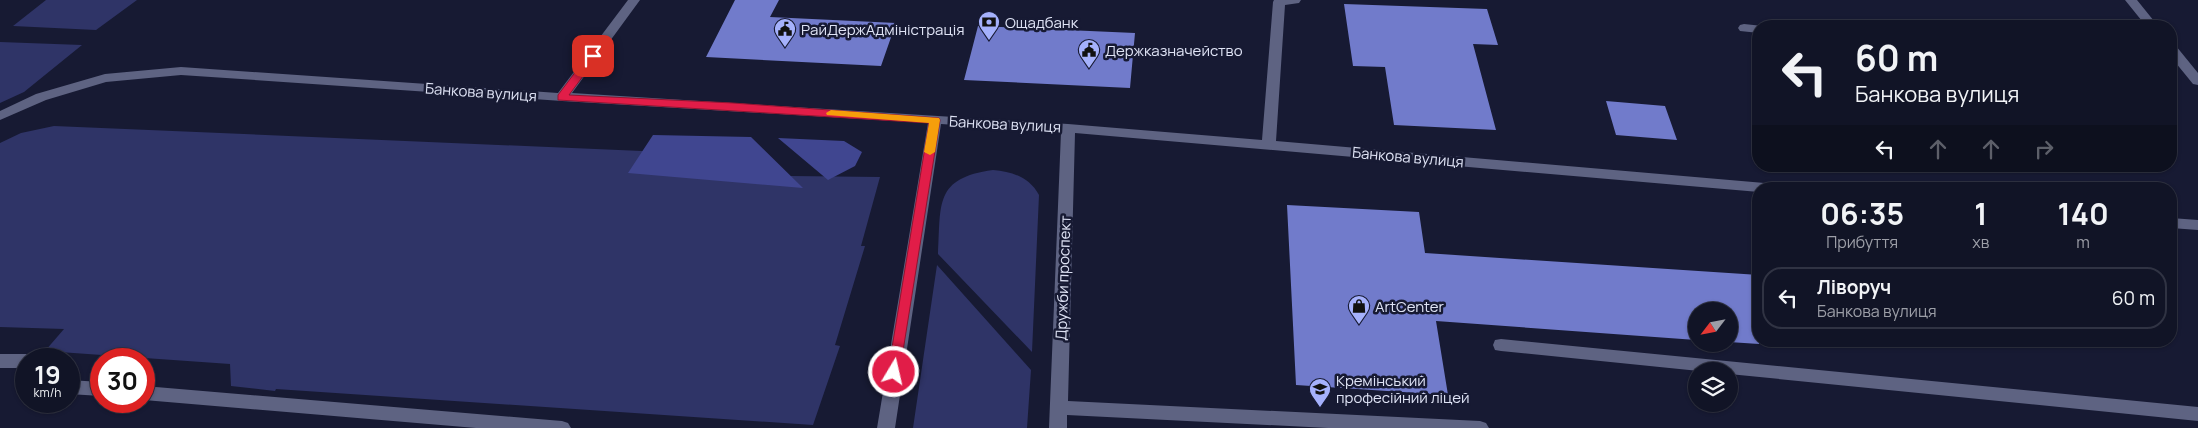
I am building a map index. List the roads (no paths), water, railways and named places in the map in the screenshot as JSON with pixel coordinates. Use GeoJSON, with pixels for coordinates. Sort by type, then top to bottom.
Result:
{"type":"FeatureCollection","features":[{"type":"Feature","properties":{"kind":"street"},"geometry":{"type":"LineString","coordinates":[[562,97],[634,0]]}},
{"type":"Feature","properties":{"kind":"street"},"geometry":{"type":"LineString","coordinates":[[1270,145],[1279,2],[1296,0]]}},
{"type":"Feature","properties":{"kind":"street"},"geometry":{"type":"LineString","coordinates":[[2131,0],[2147,20]]}},
{"type":"Feature","properties":{"kind":"street"},"geometry":{"type":"LineString","coordinates":[[1744,28],[1752,29]]}},
{"type":"Feature","properties":{"kind":"street"},"geometry":{"type":"LineString","coordinates":[[2177,57],[2198,81]]}},
{"type":"Feature","properties":{"kind":"street","name":"Банкова вулиця"},"geometry":{"type":"LineString","coordinates":[[0,116],[41,97],[105,78],[181,71],[562,97],[1068,128],[1752,187]]}},
{"type":"Feature","properties":{"kind":"street"},"geometry":{"type":"LineString","coordinates":[[886,428],[935,120]]}},
{"type":"Feature","properties":{"kind":"street","name":"Дружби проспект"},"geometry":{"type":"LineString","coordinates":[[1058,428],[1068,128]]}},
{"type":"Feature","properties":{"kind":"street"},"geometry":{"type":"LineString","coordinates":[[2177,223],[2198,225]]}},
{"type":"Feature","properties":{"kind":"street"},"geometry":{"type":"LineString","coordinates":[[1501,345],[2198,414]]}},
{"type":"Feature","properties":{"kind":"street"},"geometry":{"type":"LineString","coordinates":[[0,360],[15,361]]}},
{"type":"Feature","properties":{"kind":"street"},"geometry":{"type":"LineString","coordinates":[[155,394],[562,428]]}},
{"type":"Feature","properties":{"kind":"street"},"geometry":{"type":"LineString","coordinates":[[1059,408],[1480,428]]}},
{"type":"Feature","properties":{"kind":"place","name":"Ощадбанк"},"geometry":{"type":"Point","coordinates":[989,41]}},
{"type":"Feature","properties":{"kind":"place","name":"РайДержАдміністрація"},"geometry":{"type":"Point","coordinates":[785,48]}},
{"type":"Feature","properties":{"kind":"place","name":"Держказначейство"},"geometry":{"type":"Point","coordinates":[1089,69]}},
{"type":"Feature","properties":{"kind":"place","name":"ArtCenter"},"geometry":{"type":"Point","coordinates":[1359,325]}},
{"type":"Feature","properties":{"kind":"place","name":"Кремінський професійний ліцей"},"geometry":{"type":"Point","coordinates":[1320,408]}}]}
